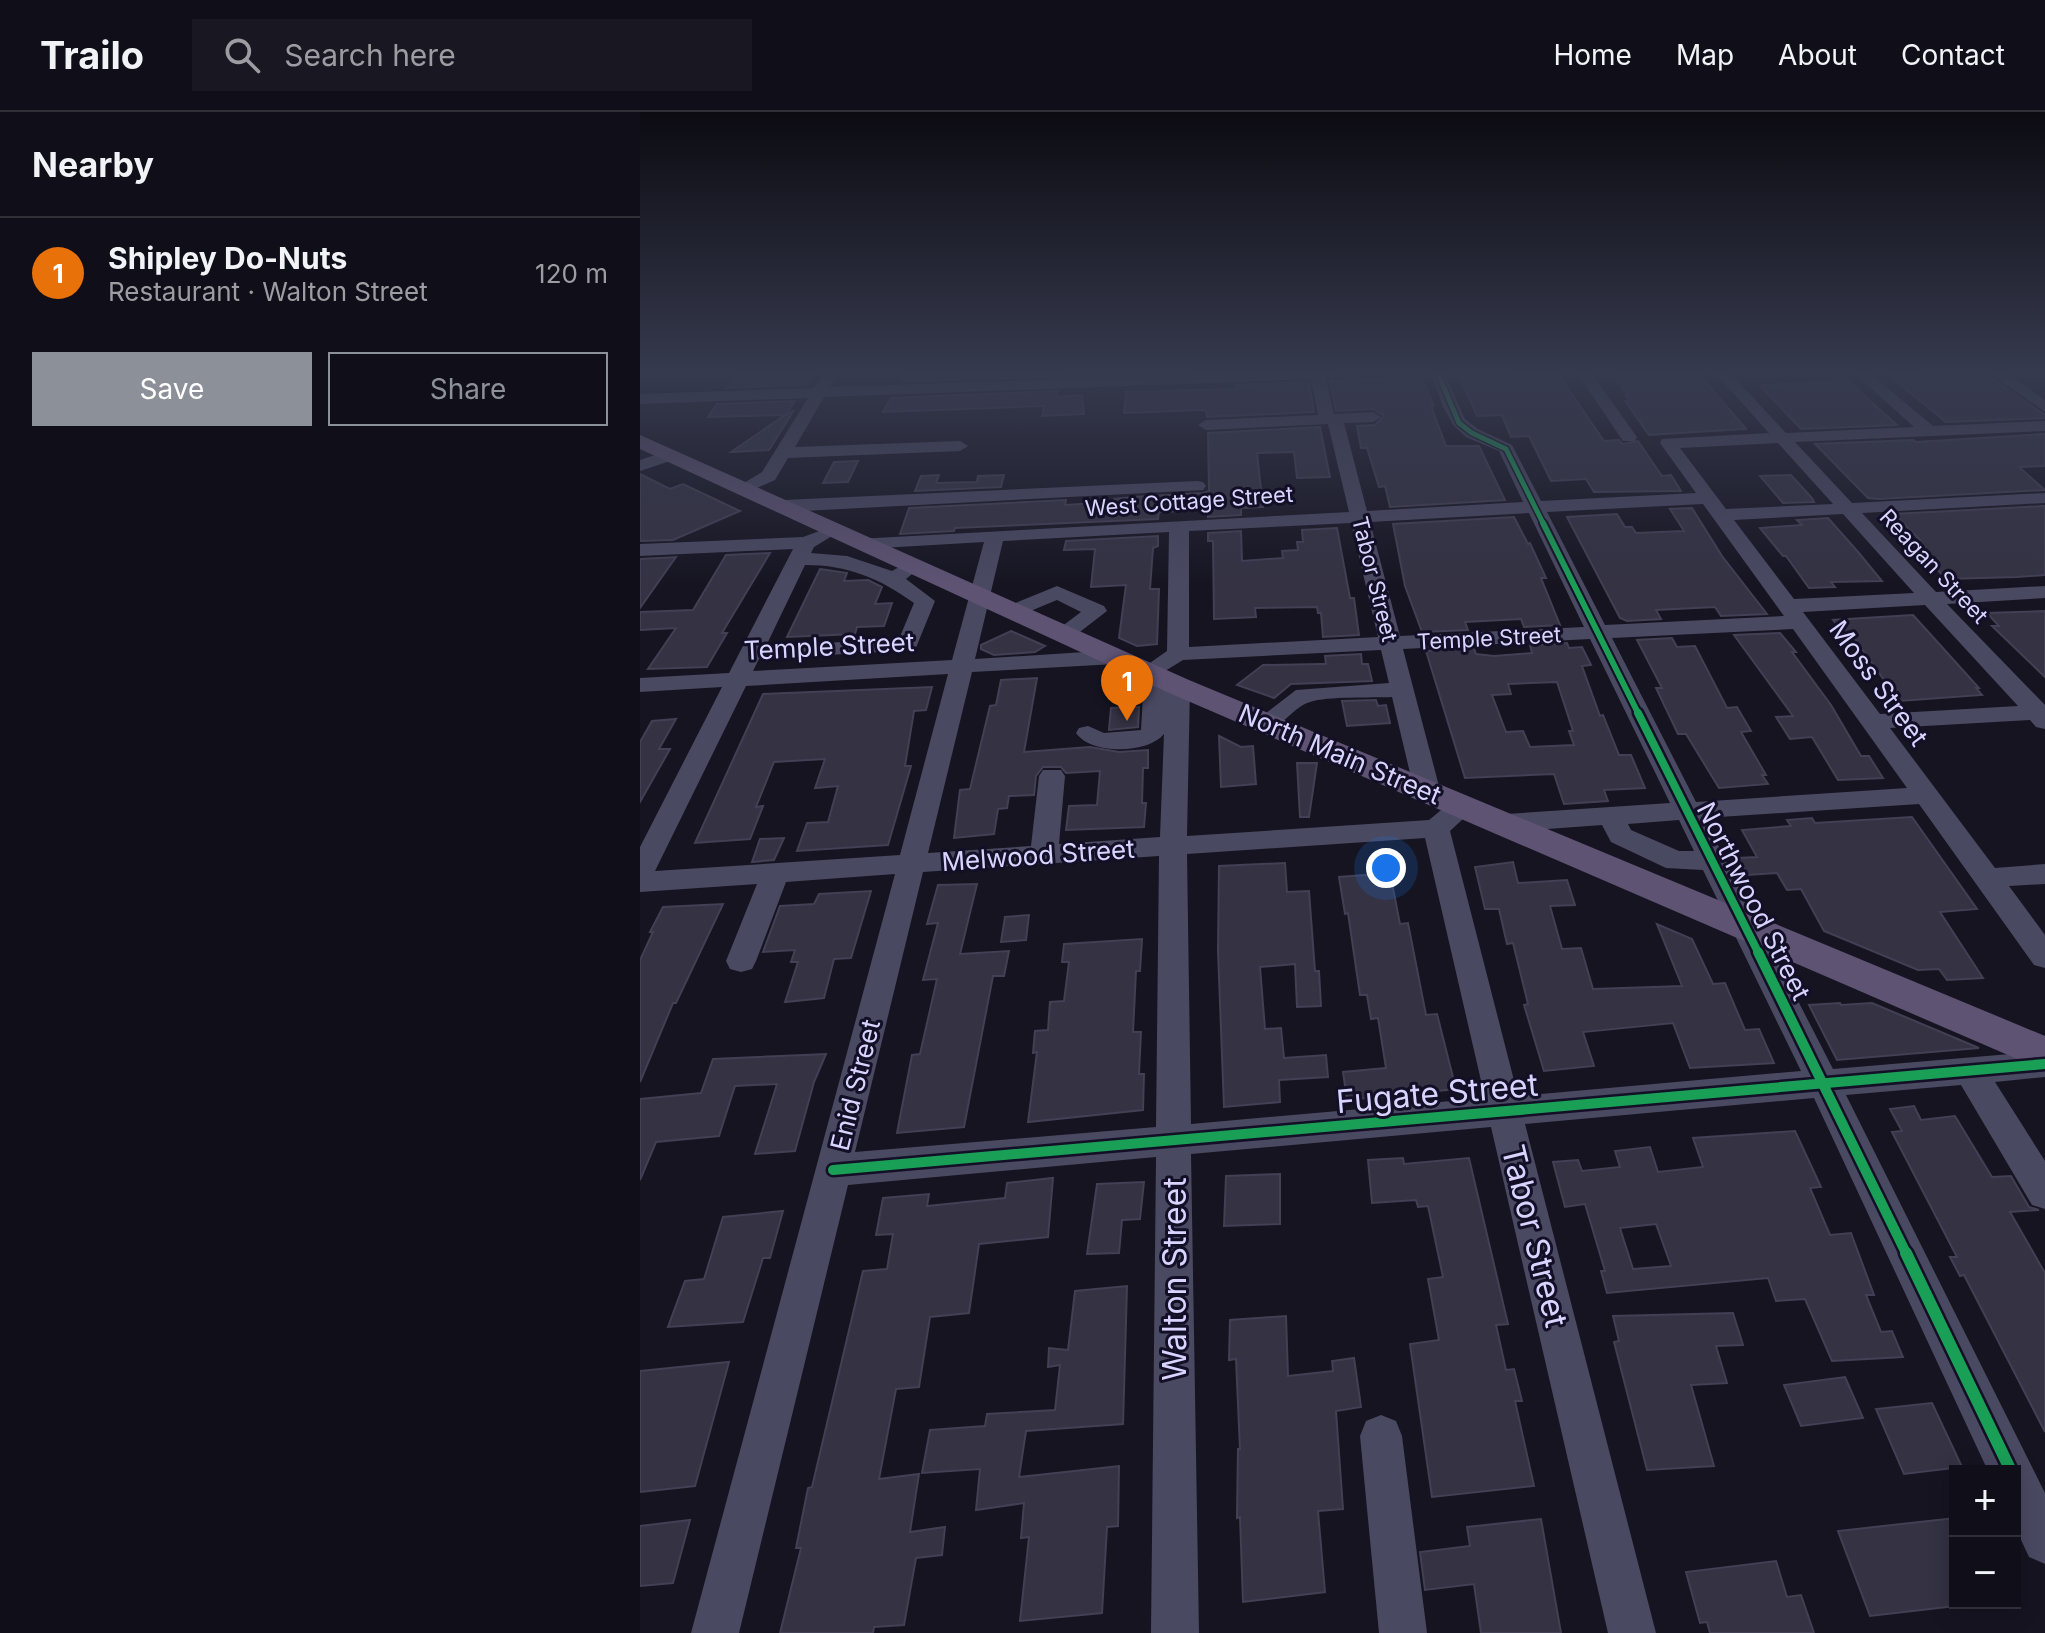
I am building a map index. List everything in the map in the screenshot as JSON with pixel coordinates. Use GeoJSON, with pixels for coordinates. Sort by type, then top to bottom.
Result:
{"type":"FeatureCollection","features":[{"type":"Feature","properties":{"kind":"main road","name":"North Main Street"},"geometry":{"type":"LineString","coordinates":[[647,450],[784,506],[826,544],[980,595],[1116,657],[1165,672],[1265,723],[1743,923],[2045,1054]]}},
{"type":"Feature","properties":{"kind":"street"},"geometry":{"type":"LineString","coordinates":[[743,489],[769,476],[789,445]]}},
{"type":"Feature","properties":{"kind":"street","name":"Tabor Street"},"geometry":{"type":"LineString","coordinates":[[1341,445],[1427,790]]}},
{"type":"Feature","properties":{"kind":"street","name":"Northwood Street"},"geometry":{"type":"LineString","coordinates":[[1502,445],[1824,1084],[2008,1465]]}},
{"type":"Feature","properties":{"kind":"street","name":"Moss Street"},"geometry":{"type":"LineString","coordinates":[[1669,445],[2045,957]]}},
{"type":"Feature","properties":{"kind":"street","name":"Reagan Street"},"geometry":{"type":"LineString","coordinates":[[1788,445],[2042,715]]}},
{"type":"Feature","properties":{"kind":"street"},"geometry":{"type":"LineString","coordinates":[[784,453],[960,446]]}},
{"type":"Feature","properties":{"kind":"street"},"geometry":{"type":"LineString","coordinates":[[784,506],[1197,486]]}},
{"type":"Feature","properties":{"kind":"street","name":"West Cottage Street"},"geometry":{"type":"LineString","coordinates":[[826,544],[1534,506],[1848,509],[2045,498]]}},
{"type":"Feature","properties":{"kind":"street","name":"Walton Street"},"geometry":{"type":"LineString","coordinates":[[1175,1633],[1174,845],[1165,672],[1179,526]]}},
{"type":"Feature","properties":{"kind":"street","name":"Enid Street"},"geometry":{"type":"LineString","coordinates":[[715,1633],[995,536]]}},
{"type":"Feature","properties":{"kind":"street"},"geometry":{"type":"LineString","coordinates":[[640,550],[826,544]]}},
{"type":"Feature","properties":{"kind":"street"},"geometry":{"type":"LineString","coordinates":[[751,653],[907,645],[925,601],[903,572],[832,558],[826,544]]}},
{"type":"Feature","properties":{"kind":"street"},"geometry":{"type":"LineString","coordinates":[[640,874],[751,653],[826,544]]}},
{"type":"Feature","properties":{"kind":"street","name":"Temple Street"},"geometry":{"type":"LineString","coordinates":[[1165,672],[1391,643],[1597,632],[1932,598],[2045,592]]}},
{"type":"Feature","properties":{"kind":"street","name":"Temple Street"},"geometry":{"type":"LineString","coordinates":[[640,685],[1116,657]]}},
{"type":"Feature","properties":{"kind":"street"},"geometry":{"type":"LineString","coordinates":[[1088,733],[1099,741],[1144,739],[1153,733],[1165,672]]}},
{"type":"Feature","properties":{"kind":"street"},"geometry":{"type":"LineString","coordinates":[[1265,723],[1304,695],[1402,689]]}},
{"type":"Feature","properties":{"kind":"street"},"geometry":{"type":"LineString","coordinates":[[1873,722],[2042,715]]}},
{"type":"Feature","properties":{"kind":"street"},"geometry":{"type":"LineString","coordinates":[[1044,855],[1052,776]]}},
{"type":"Feature","properties":{"kind":"street"},"geometry":{"type":"LineString","coordinates":[[1506,823],[1926,795]]}},
{"type":"Feature","properties":{"kind":"street"},"geometry":{"type":"LineString","coordinates":[[1436,828],[1464,806]]}},
{"type":"Feature","properties":{"kind":"street"},"geometry":{"type":"LineString","coordinates":[[1611,816],[1621,836],[1676,861],[1711,860]]}},
{"type":"Feature","properties":{"kind":"street","name":"Tabor Street"},"geometry":{"type":"LineString","coordinates":[[1436,828],[1632,1633]]}},
{"type":"Feature","properties":{"kind":"street","name":"Melwood Street"},"geometry":{"type":"LineString","coordinates":[[640,882],[1436,828]]}},
{"type":"Feature","properties":{"kind":"street"},"geometry":{"type":"LineString","coordinates":[[741,961],[775,873]]}},
{"type":"Feature","properties":{"kind":"street"},"geometry":{"type":"LineString","coordinates":[[1988,878],[2045,874]]}},
{"type":"Feature","properties":{"kind":"street","name":"Fugate Street"},"geometry":{"type":"LineString","coordinates":[[833,1170],[2045,1064]]}},
{"type":"Feature","properties":{"kind":"street"},"geometry":{"type":"LineString","coordinates":[[1970,1071],[2045,1193]]}},
{"type":"Feature","properties":{"kind":"street"},"geometry":{"type":"LineString","coordinates":[[1381,1436],[1403,1633]]}},
{"type":"Feature","properties":{"kind":"street"},"geometry":{"type":"LineString","coordinates":[[2021,1491],[2045,1541]]}},
{"type":"Feature","properties":{"kind":"building"},"geometry":{"type":"Polygon","coordinates":[[[741,445],[772,445],[769,450],[731,452],[741,445]]]}},
{"type":"Feature","properties":{"kind":"building"},"geometry":{"type":"Polygon","coordinates":[[[1208,445],[1324,445],[1330,477],[1297,478],[1294,452],[1257,453],[1263,507],[1241,508],[1241,515],[1208,517],[1208,510],[1159,512],[1158,519],[955,528],[954,531],[900,534],[909,508],[1066,500],[1065,505],[1209,491],[1208,445]]]}},
{"type":"Feature","properties":{"kind":"building"},"geometry":{"type":"Polygon","coordinates":[[[1360,445],[1479,446],[1505,500],[1390,507],[1385,486],[1379,487],[1367,448],[1361,448],[1360,445]]]}},
{"type":"Feature","properties":{"kind":"building"},"geometry":{"type":"Polygon","coordinates":[[[1533,445],[1641,445],[1662,476],[1671,475],[1681,491],[1594,492],[1586,479],[1551,481],[1533,445]]]}},
{"type":"Feature","properties":{"kind":"building"},"geometry":{"type":"Polygon","coordinates":[[[1816,445],[2045,445],[2045,466],[2019,467],[2045,490],[1868,498],[1816,445]]]}},
{"type":"Feature","properties":{"kind":"building"},"geometry":{"type":"Polygon","coordinates":[[[858,461],[848,482],[823,483],[834,462],[858,461]]]}},
{"type":"Feature","properties":{"kind":"building"},"geometry":{"type":"Polygon","coordinates":[[[640,474],[670,489],[683,484],[740,511],[673,540],[640,541],[640,474]]]}},
{"type":"Feature","properties":{"kind":"building"},"geometry":{"type":"Polygon","coordinates":[[[939,475],[936,483],[977,482],[978,476],[1004,475],[1001,487],[915,491],[921,476],[939,475]]]}},
{"type":"Feature","properties":{"kind":"building"},"geometry":{"type":"Polygon","coordinates":[[[1791,475],[1814,502],[1783,503],[1760,476],[1791,475]]]}},
{"type":"Feature","properties":{"kind":"building"},"geometry":{"type":"Polygon","coordinates":[[[2045,506],[2045,575],[2017,577],[1946,579],[1910,541],[1920,540],[1894,514],[2045,506]]]}},
{"type":"Feature","properties":{"kind":"building"},"geometry":{"type":"Polygon","coordinates":[[[1692,508],[1722,556],[1767,614],[1721,616],[1715,607],[1656,610],[1661,619],[1627,621],[1620,618],[1567,517],[1617,514],[1625,527],[1632,527],[1636,533],[1684,531],[1670,509],[1692,508]]]}},
{"type":"Feature","properties":{"kind":"building"},"geometry":{"type":"Polygon","coordinates":[[[1514,517],[1546,578],[1541,578],[1560,625],[1524,627],[1521,619],[1465,622],[1468,630],[1422,632],[1405,586],[1393,524],[1514,517]]]}},
{"type":"Feature","properties":{"kind":"building"},"geometry":{"type":"Polygon","coordinates":[[[1828,518],[1882,581],[1831,582],[1835,587],[1809,588],[1786,556],[1760,528],[1802,525],[1797,520],[1828,518]]]}},
{"type":"Feature","properties":{"kind":"building"},"geometry":{"type":"Polygon","coordinates":[[[1337,528],[1350,598],[1354,598],[1359,635],[1323,637],[1321,613],[1318,613],[1317,607],[1255,608],[1256,617],[1214,619],[1213,541],[1208,541],[1208,533],[1241,531],[1242,561],[1283,558],[1282,551],[1298,550],[1297,542],[1303,542],[1302,530],[1337,528]]]}},
{"type":"Feature","properties":{"kind":"building"},"geometry":{"type":"Polygon","coordinates":[[[1158,536],[1158,546],[1153,548],[1150,589],[1159,589],[1157,644],[1137,646],[1119,638],[1126,585],[1091,587],[1095,549],[1064,550],[1066,541],[1158,536]]]}},
{"type":"Feature","properties":{"kind":"building"},"geometry":{"type":"Polygon","coordinates":[[[770,553],[722,633],[727,633],[707,667],[648,669],[676,628],[640,630],[640,612],[693,610],[726,555],[770,553]]]}},
{"type":"Feature","properties":{"kind":"building"},"geometry":{"type":"Polygon","coordinates":[[[676,557],[640,608],[640,559],[676,557]]]}},
{"type":"Feature","properties":{"kind":"building"},"geometry":{"type":"Polygon","coordinates":[[[820,569],[847,573],[844,581],[868,580],[882,587],[875,604],[892,603],[884,626],[857,627],[855,634],[787,637],[820,569]]]}},
{"type":"Feature","properties":{"kind":"building"},"geometry":{"type":"Polygon","coordinates":[[[2045,611],[2045,677],[1992,626],[1999,626],[1987,613],[2045,611]]]}},
{"type":"Feature","properties":{"kind":"building"},"geometry":{"type":"Polygon","coordinates":[[[1913,615],[1982,695],[1899,701],[1854,638],[1847,638],[1833,620],[1913,615]]]}},
{"type":"Feature","properties":{"kind":"building"},"geometry":{"type":"Polygon","coordinates":[[[1011,631],[1045,646],[1035,652],[994,655],[981,649],[981,645],[1011,631]]]}},
{"type":"Feature","properties":{"kind":"building"},"geometry":{"type":"Polygon","coordinates":[[[1780,633],[1831,705],[1861,756],[1869,756],[1883,778],[1838,780],[1812,737],[1790,739],[1776,717],[1793,716],[1734,635],[1780,633]]]}},
{"type":"Feature","properties":{"kind":"building"},"geometry":{"type":"Polygon","coordinates":[[[1672,638],[1677,647],[1695,646],[1727,708],[1737,707],[1751,731],[1741,732],[1768,784],[1719,788],[1686,734],[1678,734],[1656,688],[1662,688],[1637,640],[1672,638]]]}},
{"type":"Feature","properties":{"kind":"building"},"geometry":{"type":"Polygon","coordinates":[[[1567,643],[1569,648],[1582,647],[1591,665],[1582,666],[1600,716],[1603,715],[1619,755],[1631,755],[1645,788],[1604,790],[1608,801],[1564,804],[1554,774],[1465,778],[1426,651],[1474,648],[1476,654],[1494,656],[1532,653],[1530,645],[1567,643]],[[1557,682],[1508,684],[1511,694],[1492,695],[1506,732],[1523,731],[1530,747],[1574,745],[1569,731],[1573,731],[1557,682]]]}},
{"type":"Feature","properties":{"kind":"building"},"geometry":{"type":"Polygon","coordinates":[[[1361,654],[1362,664],[1368,664],[1372,681],[1291,684],[1274,698],[1237,685],[1263,665],[1326,664],[1325,656],[1361,654]]]}},
{"type":"Feature","properties":{"kind":"building"},"geometry":{"type":"Polygon","coordinates":[[[1037,678],[1024,752],[1090,747],[1119,752],[1148,750],[1148,768],[1143,768],[1142,803],[1146,803],[1144,827],[1066,830],[1069,806],[1097,805],[1100,771],[1066,773],[1061,767],[1043,767],[1036,776],[1034,795],[1009,796],[1007,808],[998,809],[994,834],[954,838],[960,790],[970,789],[990,706],[996,705],[1001,680],[1037,678]]]}},
{"type":"Feature","properties":{"kind":"building"},"geometry":{"type":"Polygon","coordinates":[[[932,687],[926,710],[914,711],[905,766],[911,766],[888,845],[797,851],[807,823],[828,822],[838,786],[815,788],[825,759],[774,762],[756,807],[763,806],[750,839],[695,843],[763,694],[932,687]]]}},
{"type":"Feature","properties":{"kind":"building"},"geometry":{"type":"Polygon","coordinates":[[[1376,700],[1378,706],[1386,705],[1390,723],[1347,726],[1342,701],[1376,700]]]}},
{"type":"Feature","properties":{"kind":"building"},"geometry":{"type":"Polygon","coordinates":[[[1139,707],[1138,727],[1109,730],[1111,708],[1139,707]]]}},
{"type":"Feature","properties":{"kind":"building"},"geometry":{"type":"Polygon","coordinates":[[[676,719],[659,749],[670,749],[640,802],[640,742],[652,721],[676,719]]]}},
{"type":"Feature","properties":{"kind":"building"},"geometry":{"type":"Polygon","coordinates":[[[1219,736],[1241,747],[1253,746],[1256,784],[1221,787],[1219,736]]]}},
{"type":"Feature","properties":{"kind":"building"},"geometry":{"type":"Polygon","coordinates":[[[1297,763],[1317,763],[1309,817],[1300,817],[1297,763]]]}},
{"type":"Feature","properties":{"kind":"building"},"geometry":{"type":"Polygon","coordinates":[[[1912,817],[1977,909],[1940,912],[1983,978],[1947,980],[1939,969],[1918,970],[1824,931],[1801,889],[1787,890],[1777,873],[1747,875],[1739,858],[1757,857],[1742,830],[1791,826],[1787,820],[1812,818],[1815,823],[1912,817]]]}},
{"type":"Feature","properties":{"kind":"building"},"geometry":{"type":"Polygon","coordinates":[[[784,838],[774,860],[752,862],[760,839],[784,838]]]}},
{"type":"Feature","properties":{"kind":"building"},"geometry":{"type":"Polygon","coordinates":[[[1513,862],[1518,883],[1567,880],[1575,905],[1550,906],[1562,949],[1581,948],[1593,989],[1682,986],[1657,924],[1692,939],[1713,984],[1725,983],[1745,1030],[1759,1029],[1774,1063],[1690,1068],[1673,1023],[1583,1032],[1594,1066],[1544,1071],[1524,1005],[1528,1004],[1513,943],[1507,944],[1499,909],[1485,909],[1475,867],[1513,862]]]}},
{"type":"Feature","properties":{"kind":"building"},"geometry":{"type":"Polygon","coordinates":[[[1285,863],[1287,892],[1309,891],[1321,1006],[1297,1007],[1295,964],[1260,967],[1265,1029],[1281,1028],[1284,1058],[1326,1055],[1328,1077],[1279,1080],[1280,1102],[1224,1107],[1218,951],[1219,866],[1285,863]]]}},
{"type":"Feature","properties":{"kind":"building"},"geometry":{"type":"Polygon","coordinates":[[[1390,873],[1400,924],[1408,923],[1426,1015],[1437,1014],[1456,1089],[1347,1100],[1343,1072],[1386,1068],[1378,1018],[1371,1019],[1367,995],[1360,995],[1348,913],[1345,914],[1339,877],[1390,873]]]}},
{"type":"Feature","properties":{"kind":"building"},"geometry":{"type":"Polygon","coordinates":[[[977,884],[960,954],[1009,951],[1004,976],[993,976],[964,1127],[897,1133],[912,1055],[920,1054],[937,979],[923,980],[938,923],[927,924],[938,885],[977,884]]]}},
{"type":"Feature","properties":{"kind":"building"},"geometry":{"type":"Polygon","coordinates":[[[871,891],[851,958],[834,959],[824,998],[785,1002],[798,962],[791,962],[795,950],[763,952],[780,906],[814,904],[819,894],[871,891]]]}},
{"type":"Feature","properties":{"kind":"building"},"geometry":{"type":"Polygon","coordinates":[[[723,904],[676,1003],[673,1003],[640,1082],[640,960],[653,932],[650,932],[663,907],[723,904]]]}},
{"type":"Feature","properties":{"kind":"building"},"geometry":{"type":"Polygon","coordinates":[[[1029,915],[1026,940],[1001,942],[1005,917],[1029,915]]]}},
{"type":"Feature","properties":{"kind":"building"},"geometry":{"type":"Polygon","coordinates":[[[1142,939],[1140,971],[1136,971],[1133,1032],[1141,1032],[1139,1074],[1144,1074],[1143,1110],[1028,1122],[1037,1052],[1033,1053],[1035,1031],[1048,1030],[1050,1002],[1064,1001],[1069,962],[1062,962],[1064,944],[1142,939]]]}},
{"type":"Feature","properties":{"kind":"building"},"geometry":{"type":"Polygon","coordinates":[[[1872,1003],[1979,1048],[1837,1060],[1809,1005],[1872,1003]]]}},
{"type":"Feature","properties":{"kind":"building"},"geometry":{"type":"Polygon","coordinates":[[[826,1054],[814,1082],[795,1151],[755,1154],[777,1084],[735,1086],[719,1136],[656,1142],[640,1180],[640,1099],[701,1093],[713,1059],[826,1054]]]}},
{"type":"Feature","properties":{"kind":"building"},"geometry":{"type":"Polygon","coordinates":[[[1914,1106],[1921,1120],[1955,1116],[1992,1177],[2011,1176],[2029,1207],[2039,1210],[2010,1212],[2045,1273],[2045,1432],[1964,1275],[1960,1276],[1950,1257],[1957,1257],[1892,1132],[1902,1131],[1890,1109],[1914,1106]]]}},
{"type":"Feature","properties":{"kind":"building"},"geometry":{"type":"Polygon","coordinates":[[[1795,1131],[1821,1187],[1810,1188],[1830,1235],[1851,1233],[1874,1295],[1866,1295],[1881,1332],[1892,1331],[1903,1357],[1832,1361],[1805,1299],[1776,1301],[1768,1278],[1607,1293],[1601,1271],[1605,1271],[1585,1204],[1565,1207],[1553,1162],[1578,1160],[1582,1171],[1620,1167],[1615,1151],[1650,1147],[1658,1172],[1703,1167],[1693,1138],[1795,1131]],[[1656,1224],[1620,1228],[1633,1269],[1671,1266],[1656,1224]]]}},
{"type":"Feature","properties":{"kind":"building"},"geometry":{"type":"Polygon","coordinates":[[[1403,1158],[1404,1164],[1469,1158],[1508,1324],[1496,1325],[1506,1370],[1514,1369],[1522,1401],[1515,1401],[1534,1486],[1432,1497],[1410,1344],[1439,1340],[1428,1279],[1443,1277],[1428,1206],[1418,1207],[1416,1200],[1372,1203],[1368,1160],[1403,1158]]]}},
{"type":"Feature","properties":{"kind":"building"},"geometry":{"type":"Polygon","coordinates":[[[1280,1174],[1280,1224],[1224,1226],[1226,1176],[1280,1174]]]}},
{"type":"Feature","properties":{"kind":"building"},"geometry":{"type":"Polygon","coordinates":[[[1053,1178],[1048,1237],[979,1244],[969,1313],[930,1317],[919,1387],[896,1389],[879,1479],[919,1474],[910,1532],[945,1527],[942,1555],[916,1558],[904,1625],[874,1627],[873,1633],[780,1633],[801,1548],[796,1548],[808,1488],[812,1487],[863,1271],[887,1269],[893,1234],[876,1235],[883,1198],[929,1194],[927,1206],[1005,1198],[1007,1183],[1053,1178]]]}},
{"type":"Feature","properties":{"kind":"building"},"geometry":{"type":"Polygon","coordinates":[[[1144,1182],[1140,1219],[1122,1220],[1119,1253],[1087,1254],[1097,1184],[1144,1182]]]}},
{"type":"Feature","properties":{"kind":"building"},"geometry":{"type":"Polygon","coordinates":[[[783,1211],[770,1258],[763,1258],[743,1322],[668,1327],[685,1281],[704,1279],[723,1217],[783,1211]]]}},
{"type":"Feature","properties":{"kind":"building"},"geometry":{"type":"Polygon","coordinates":[[[1127,1286],[1123,1424],[1026,1431],[1019,1477],[1119,1466],[1118,1526],[1107,1527],[1102,1613],[1020,1621],[1029,1537],[1021,1538],[1024,1503],[976,1510],[980,1469],[922,1473],[930,1430],[985,1426],[987,1414],[1055,1410],[1060,1365],[1048,1367],[1049,1348],[1068,1350],[1075,1291],[1127,1286]]]}},
{"type":"Feature","properties":{"kind":"building"},"geometry":{"type":"Polygon","coordinates":[[[1733,1313],[1743,1345],[1716,1346],[1727,1383],[1691,1385],[1714,1466],[1647,1470],[1614,1342],[1619,1341],[1613,1316],[1733,1313]]]}},
{"type":"Feature","properties":{"kind":"building"},"geometry":{"type":"Polygon","coordinates":[[[1286,1316],[1288,1376],[1333,1371],[1332,1361],[1354,1358],[1361,1407],[1336,1411],[1343,1509],[1318,1511],[1325,1592],[1243,1602],[1240,1517],[1237,1518],[1240,1449],[1236,1359],[1229,1360],[1230,1320],[1286,1316]]]}},
{"type":"Feature","properties":{"kind":"building"},"geometry":{"type":"Polygon","coordinates":[[[729,1362],[695,1486],[640,1492],[640,1371],[729,1362]]]}},
{"type":"Feature","properties":{"kind":"building"},"geometry":{"type":"Polygon","coordinates":[[[1845,1377],[1863,1418],[1801,1426],[1784,1385],[1845,1377]]]}},
{"type":"Feature","properties":{"kind":"building"},"geometry":{"type":"Polygon","coordinates":[[[1932,1403],[1961,1465],[1904,1474],[1876,1409],[1932,1403]]]}},
{"type":"Feature","properties":{"kind":"building"},"geometry":{"type":"Polygon","coordinates":[[[1541,1519],[1561,1633],[1481,1633],[1474,1584],[1425,1590],[1420,1552],[1470,1546],[1467,1527],[1541,1519]]]}},
{"type":"Feature","properties":{"kind":"building"},"geometry":{"type":"Polygon","coordinates":[[[1949,1519],[1949,1607],[1870,1616],[1838,1531],[1949,1519]]]}},
{"type":"Feature","properties":{"kind":"building"},"geometry":{"type":"Polygon","coordinates":[[[690,1520],[673,1583],[640,1586],[640,1526],[690,1520]]]}},
{"type":"Feature","properties":{"kind":"building"},"geometry":{"type":"Polygon","coordinates":[[[1776,1561],[1787,1597],[1801,1595],[1814,1633],[1710,1633],[1707,1622],[1700,1623],[1686,1572],[1776,1561]]]}},
{"type":"Feature","properties":{"kind":"cycle path"},"geometry":{"type":"LineString","coordinates":[[1500,445],[1506,449],[1824,1084],[2008,1465]]}},
{"type":"Feature","properties":{"kind":"cycle path"},"geometry":{"type":"LineString","coordinates":[[833,1170],[2045,1064]]}},
{"type":"Feature","properties":{"kind":"place","name":"Shipley Do-Nuts"},"geometry":{"type":"Point","coordinates":[1127,721]}}]}
